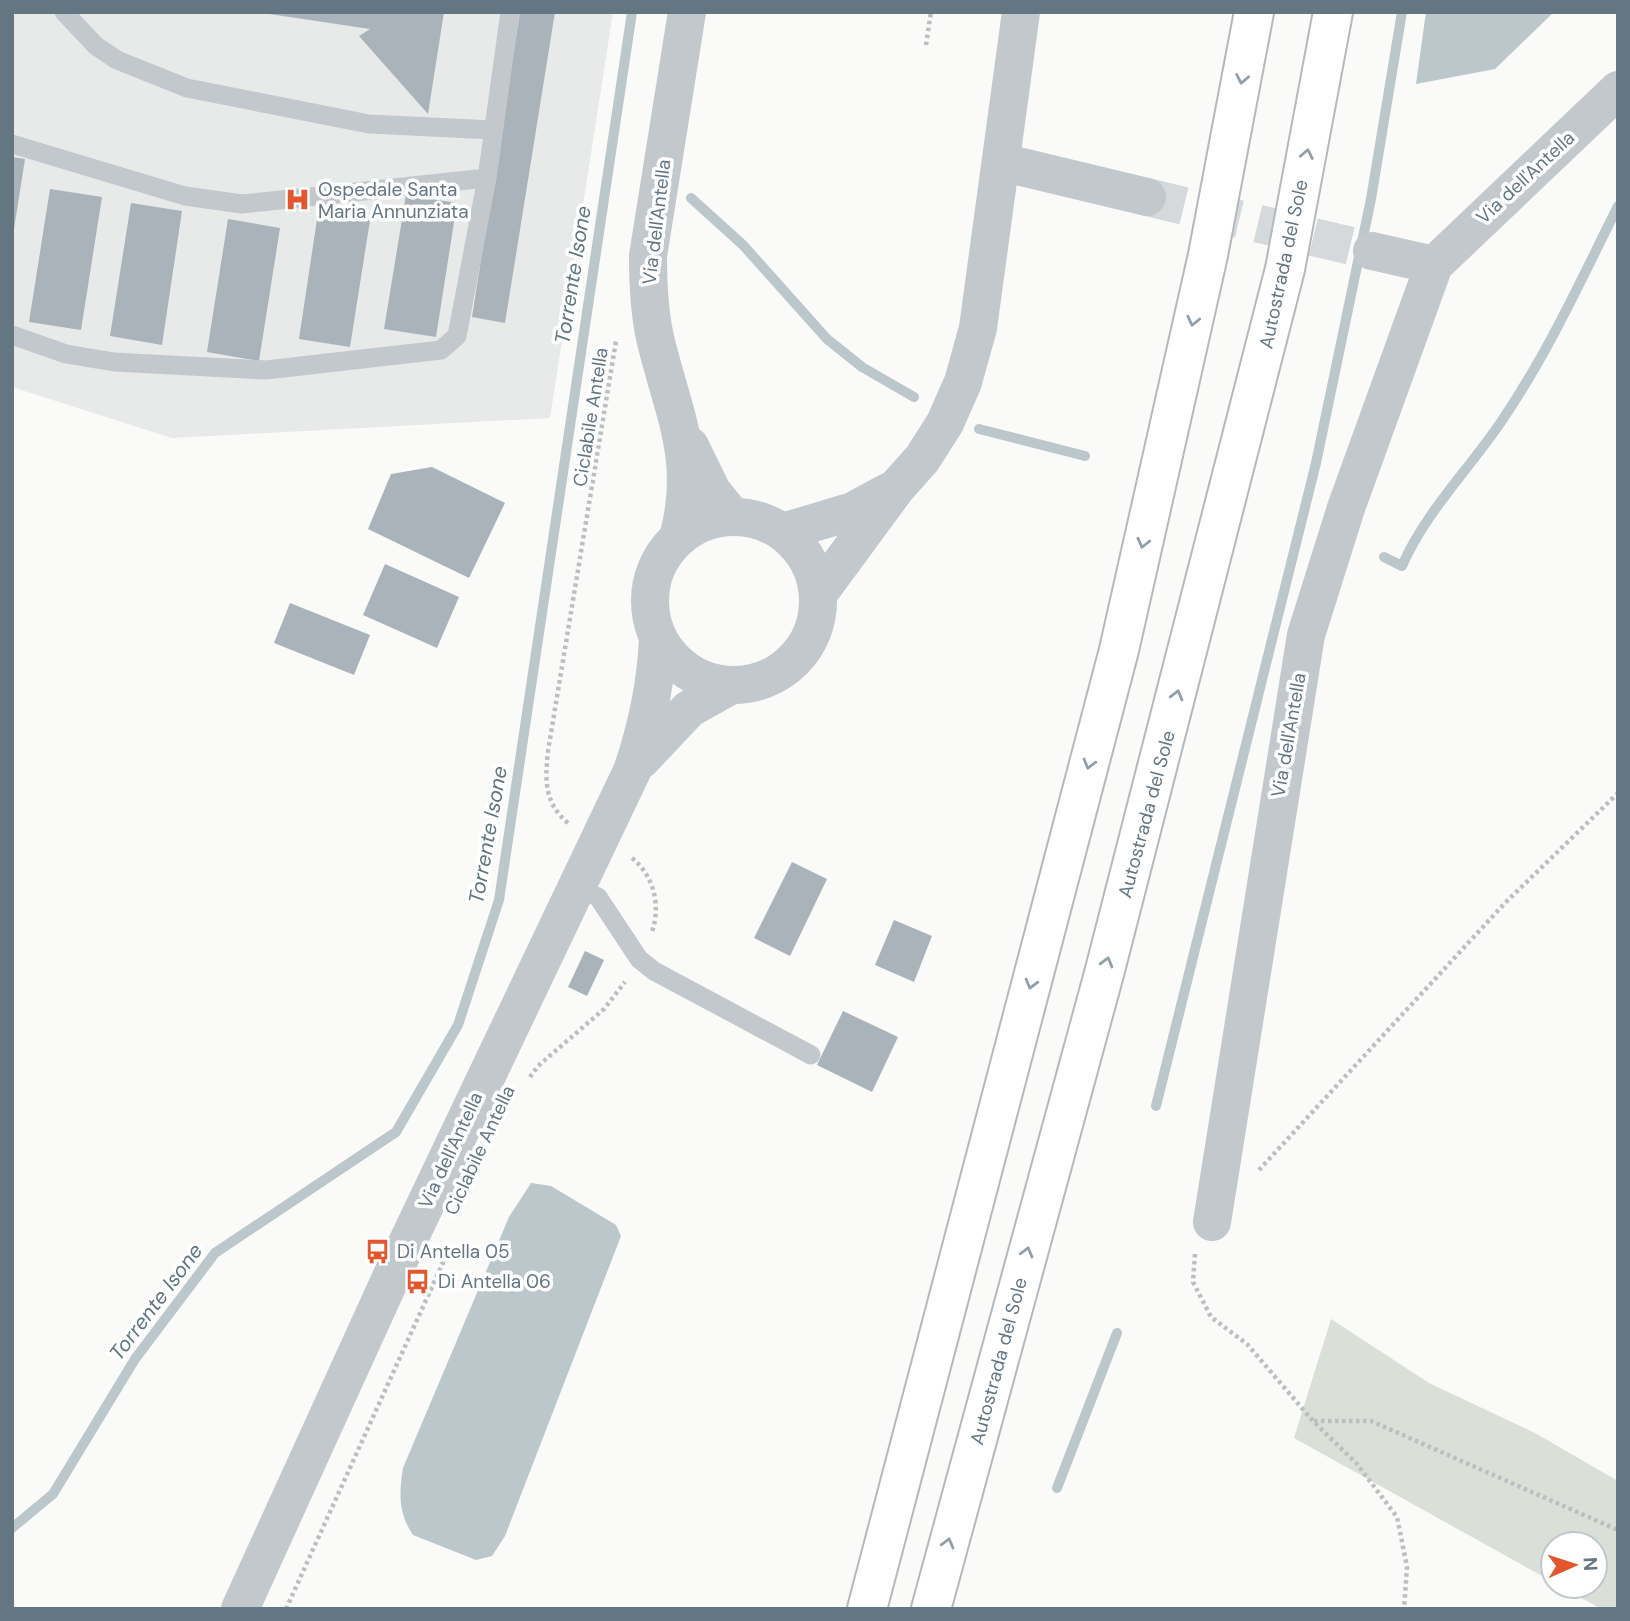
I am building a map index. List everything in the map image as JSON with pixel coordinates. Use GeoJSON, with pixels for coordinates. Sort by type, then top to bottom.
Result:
{"type":"FeatureCollection","features":[{"type":"Feature","properties":{"kind":"highway"},"geometry":{"type":"LineString","coordinates":[[867,1609],[1119,650],[1208,255],[1254,12]]}},
{"type":"Feature","properties":{"kind":"highway","name":"Autostrada del Sole"},"geometry":{"type":"LineString","coordinates":[[931,1609],[1105,970],[1285,269],[1333,12]]}},
{"type":"Feature","properties":{"kind":"street","name":"Via dell'Antella"},"geometry":{"type":"LineString","coordinates":[[678,538],[686,507],[688,470],[681,428],[655,340],[648,293],[648,256],[687,12]]}},
{"type":"Feature","properties":{"kind":"street"},"geometry":{"type":"LineString","coordinates":[[819,593],[897,487],[922,459],[945,423],[964,382],[978,328],[1021,12]]}},
{"type":"Feature","properties":{"kind":"street","name":"Via dell'Antella"},"geometry":{"type":"LineString","coordinates":[[1212,1222],[1306,635],[1346,508],[1434,265],[1618,90]]}},
{"type":"Feature","properties":{"kind":"street"},"geometry":{"type":"LineString","coordinates":[[1002,162],[1147,197]]}},
{"type":"Feature","properties":{"kind":"street"},"geometry":{"type":"LineString","coordinates":[[1372,251],[1434,265]]}},
{"type":"Feature","properties":{"kind":"street","name":"Via dell'Antella"},"geometry":{"type":"LineString","coordinates":[[681,428],[712,491],[732,516]]}},
{"type":"Feature","properties":{"kind":"street"},"geometry":{"type":"LineString","coordinates":[[783,532],[853,511],[897,487]]}},
{"type":"Feature","properties":{"kind":"street","name":"Via dell'Antella"},"geometry":{"type":"LineString","coordinates":[[732,516],[750,517],[783,532],[801,548],[813,569],[819,593],[814,629],[795,660],[777,675],[754,684],[730,686],[708,682],[687,672],[671,657],[658,638],[651,618],[652,585],[663,555],[678,538],[693,527],[732,516]]}},
{"type":"Feature","properties":{"kind":"street","name":"Via dell'Antella"},"geometry":{"type":"LineString","coordinates":[[240,1609],[399,1261],[632,771],[652,704],[658,638]]}},
{"type":"Feature","properties":{"kind":"street","name":"Via dell'Antella"},"geometry":{"type":"LineString","coordinates":[[632,771],[657,740],[689,709],[730,686]]}},
{"type":"Feature","properties":{"kind":"lane"},"geometry":{"type":"LineString","coordinates":[[64,12],[96,46],[117,60],[187,88],[369,124],[494,130]]}},
{"type":"Feature","properties":{"kind":"lane"},"geometry":{"type":"LineString","coordinates":[[12,335],[66,354],[114,362],[265,370],[441,349],[457,336],[494,130],[510,12]]}},
{"type":"Feature","properties":{"kind":"lane"},"geometry":{"type":"LineString","coordinates":[[12,144],[185,196],[242,204],[486,178]]}},
{"type":"Feature","properties":{"kind":"lane"},"geometry":{"type":"LineString","coordinates":[[576,888],[598,897],[639,958],[654,971],[811,1055]]}},
{"type":"Feature","properties":{"kind":"path"},"geometry":{"type":"LineString","coordinates":[[926,46],[931,12]]}},
{"type":"Feature","properties":{"kind":"path","name":"Ciclabile Antella"},"geometry":{"type":"LineString","coordinates":[[572,825],[554,810],[545,785],[546,771],[615,363],[616,339]]}},
{"type":"Feature","properties":{"kind":"path"},"geometry":{"type":"LineString","coordinates":[[1258,1171],[1505,903],[1618,793]]}},
{"type":"Feature","properties":{"kind":"path","name":"Ciclabile Antella"},"geometry":{"type":"LineString","coordinates":[[525,1085],[538,1066],[604,1010],[619,992],[650,941],[655,923],[656,897],[648,877],[625,852]]}},
{"type":"Feature","properties":{"kind":"path"},"geometry":{"type":"LineString","coordinates":[[1212,1222],[1195,1255],[1193,1282],[1211,1318],[1247,1344],[1313,1421],[1357,1464],[1397,1517],[1407,1567],[1404,1609]]}},
{"type":"Feature","properties":{"kind":"path"},"geometry":{"type":"LineString","coordinates":[[286,1609],[448,1250]]}},
{"type":"Feature","properties":{"kind":"path"},"geometry":{"type":"LineString","coordinates":[[1313,1421],[1371,1421],[1618,1530]]}},
{"type":"Feature","properties":{"kind":"shaded area","name":"Ospedale Santa Maria Annunziata"},"geometry":{"type":"Polygon","coordinates":[[[12,12],[613,12],[550,418],[172,438],[12,387],[12,12]]]}},
{"type":"Feature","properties":{"kind":"shaded area"},"geometry":{"type":"Polygon","coordinates":[[[1426,12],[1554,12],[1495,69],[1416,84],[1426,12]]]}},
{"type":"Feature","properties":{"kind":"shaded area"},"geometry":{"type":"Polygon","coordinates":[[[531,1183],[551,1186],[616,1225],[621,1236],[505,1536],[492,1556],[476,1560],[413,1535],[401,1503],[403,1468],[509,1217],[531,1183]]]}},
{"type":"Feature","properties":{"kind":"shaded area"},"geometry":{"type":"Polygon","coordinates":[[[1331,1319],[1429,1383],[1535,1433],[1618,1481],[1618,1609],[1601,1609],[1585,1600],[1609,1600],[1609,1530],[1539,1530],[1539,1574],[1294,1438],[1331,1319]]]}},
{"type":"Feature","properties":{"kind":"building"},"geometry":{"type":"Polygon","coordinates":[[[256,12],[444,12],[428,114],[359,36],[370,29],[256,12]]]}},
{"type":"Feature","properties":{"kind":"building"},"geometry":{"type":"Polygon","coordinates":[[[520,12],[555,12],[505,323],[472,317],[520,12]]]}},
{"type":"Feature","properties":{"kind":"building"},"geometry":{"type":"Polygon","coordinates":[[[12,157],[25,159],[14,229],[12,229],[12,157]]]}},
{"type":"Feature","properties":{"kind":"building"},"geometry":{"type":"Polygon","coordinates":[[[50,189],[102,197],[81,330],[29,322],[50,189]]]}},
{"type":"Feature","properties":{"kind":"building"},"geometry":{"type":"Polygon","coordinates":[[[406,195],[457,203],[436,337],[384,329],[406,195]]]}},
{"type":"Feature","properties":{"kind":"building"},"geometry":{"type":"Polygon","coordinates":[[[131,203],[182,211],[162,345],[110,336],[131,203]]]}},
{"type":"Feature","properties":{"kind":"building"},"geometry":{"type":"Polygon","coordinates":[[[319,206],[371,214],[350,347],[299,339],[319,206]]]}},
{"type":"Feature","properties":{"kind":"building"},"geometry":{"type":"Polygon","coordinates":[[[228,219],[280,228],[259,361],[207,352],[228,219]]]}},
{"type":"Feature","properties":{"kind":"building"},"geometry":{"type":"Polygon","coordinates":[[[432,467],[505,503],[469,578],[368,529],[391,474],[432,467]]]}},
{"type":"Feature","properties":{"kind":"building"},"geometry":{"type":"Polygon","coordinates":[[[385,564],[459,597],[437,648],[363,615],[385,564]]]}},
{"type":"Feature","properties":{"kind":"building"},"geometry":{"type":"Polygon","coordinates":[[[290,603],[370,635],[354,675],[274,643],[290,603]]]}},
{"type":"Feature","properties":{"kind":"building"},"geometry":{"type":"Polygon","coordinates":[[[792,862],[827,879],[790,956],[754,938],[792,862]]]}},
{"type":"Feature","properties":{"kind":"building"},"geometry":{"type":"Polygon","coordinates":[[[894,920],[932,936],[914,982],[875,965],[894,920]]]}},
{"type":"Feature","properties":{"kind":"building"},"geometry":{"type":"Polygon","coordinates":[[[585,951],[604,960],[587,996],[568,987],[585,951]]]}},
{"type":"Feature","properties":{"kind":"building"},"geometry":{"type":"Polygon","coordinates":[[[843,1011],[898,1037],[872,1092],[817,1065],[843,1011]]]}},
{"type":"Feature","properties":{"kind":"waterway","name":"Torrente Isone"},"geometry":{"type":"LineString","coordinates":[[12,1528],[53,1494],[135,1359],[215,1253],[396,1132],[458,1025],[499,900],[632,12]]}},
{"type":"Feature","properties":{"kind":"waterway"},"geometry":{"type":"LineString","coordinates":[[1156,1106],[1316,463],[1371,199],[1402,12]]}},
{"type":"Feature","properties":{"kind":"waterway"},"geometry":{"type":"LineString","coordinates":[[691,198],[743,245],[827,339],[862,367],[914,397]]}},
{"type":"Feature","properties":{"kind":"waterway"},"geometry":{"type":"LineString","coordinates":[[1384,557],[1402,566],[1435,510],[1489,440],[1549,343],[1618,206]]}},
{"type":"Feature","properties":{"kind":"waterway"},"geometry":{"type":"LineString","coordinates":[[979,429],[1085,456]]}},
{"type":"Feature","properties":{"kind":"waterway"},"geometry":{"type":"LineString","coordinates":[[1057,1488],[1117,1333]]}},
{"type":"Feature","properties":{"kind":"tunnel"},"geometry":{"type":"LineString","coordinates":[[1147,197],[1372,251]]}},
{"type":"Feature","properties":{"kind":"place","name":"Ospedale Santa Maria Annunziata"},"geometry":{"type":"Point","coordinates":[298,200]}},
{"type":"Feature","properties":{"kind":"place","name":"Di Antella 05"},"geometry":{"type":"Point","coordinates":[377,1251]}},
{"type":"Feature","properties":{"kind":"place","name":"Di Antella 06"},"geometry":{"type":"Point","coordinates":[418,1281]}}]}
